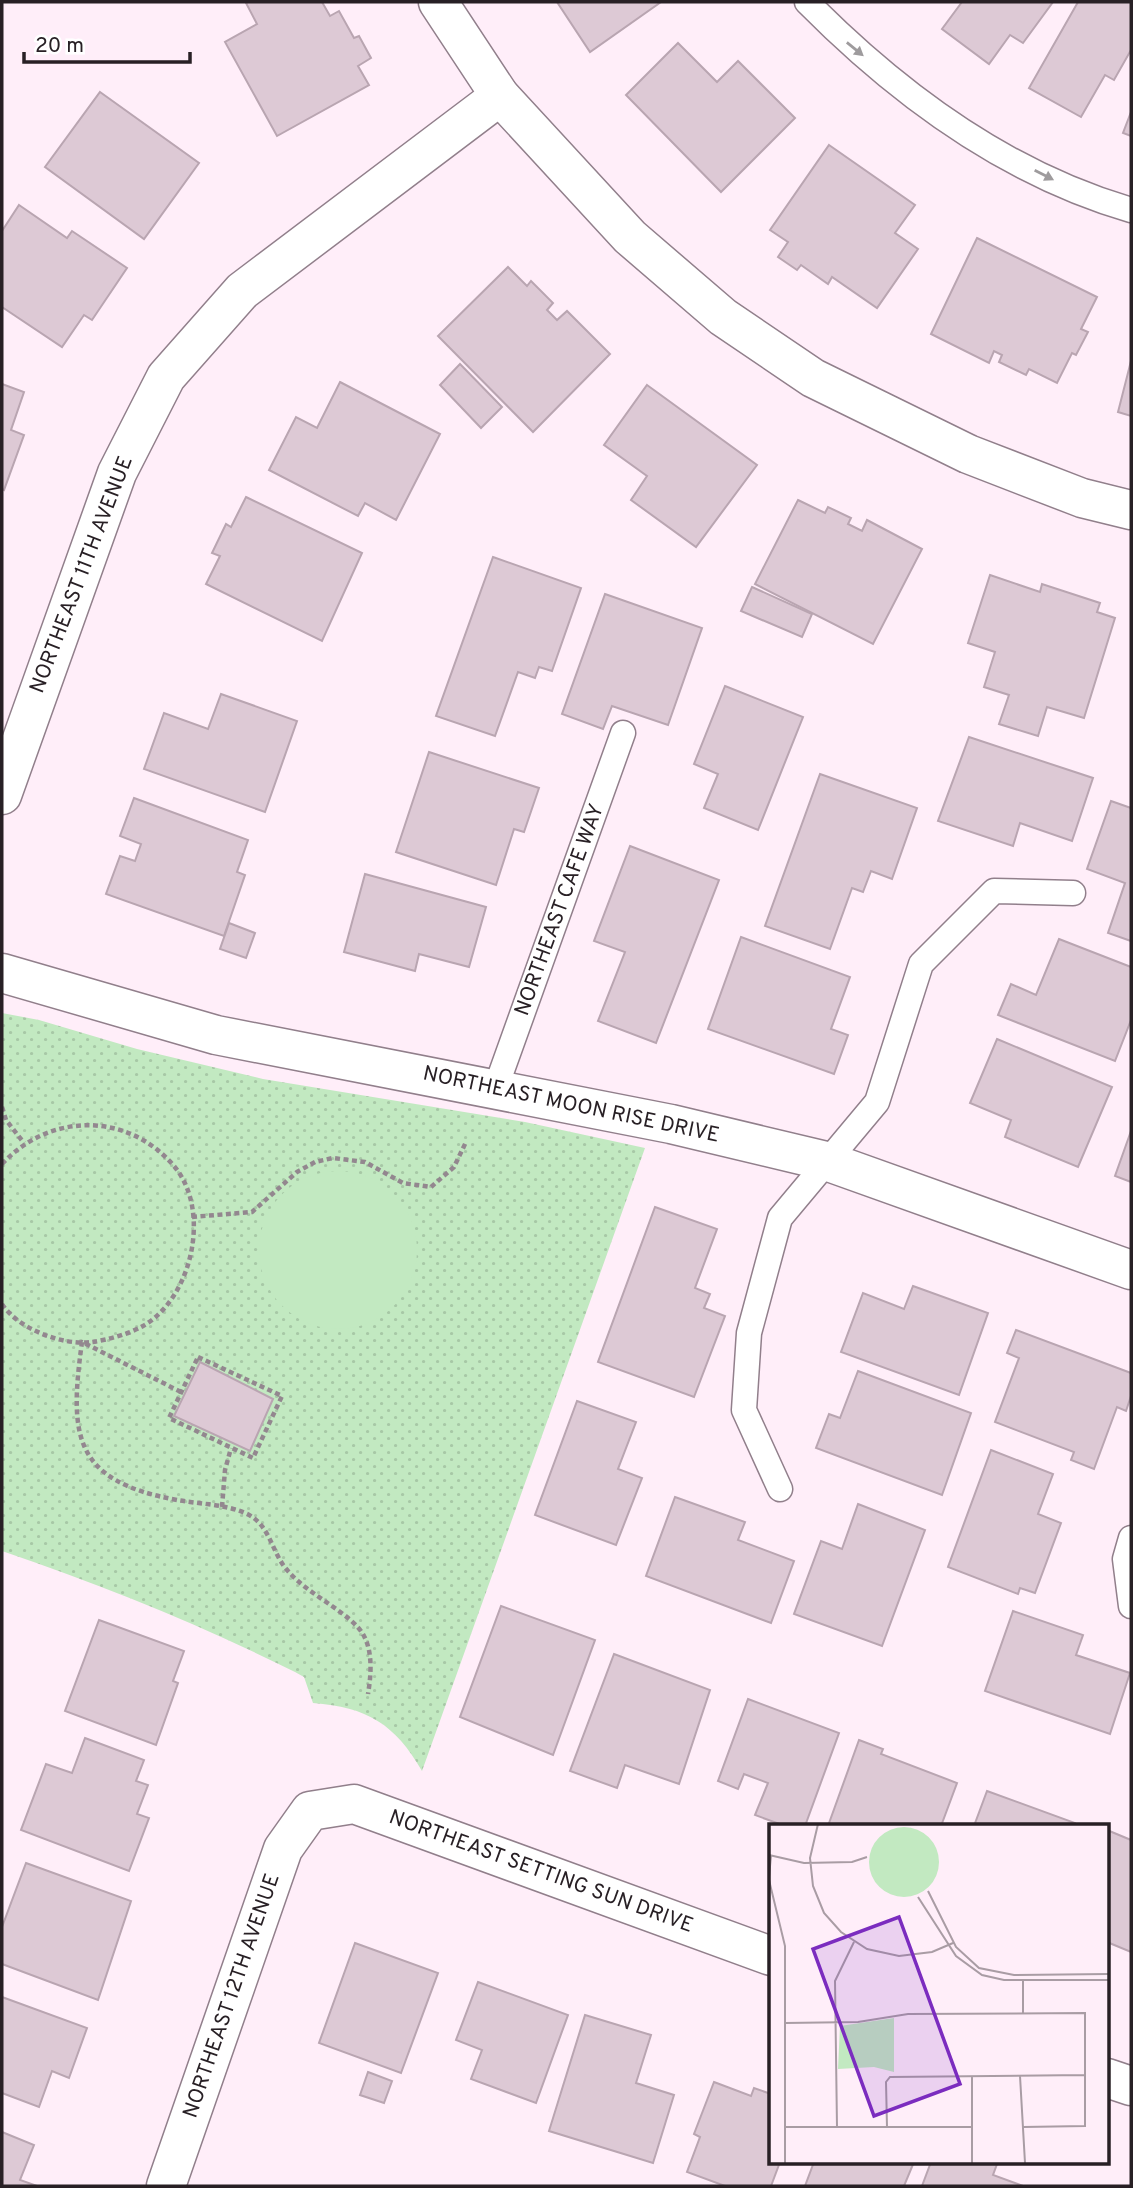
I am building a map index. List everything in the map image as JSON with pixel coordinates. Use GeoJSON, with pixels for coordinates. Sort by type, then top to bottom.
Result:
{"type":"FeatureCollection","features":[{"type":"Feature","properties":{"kind":"street"},"geometry":{"type":"LineString","coordinates":[[438,2],[500,96],[630,237],[723,317],[813,378],[968,454],[1082,498],[1131,510]]}},
{"type":"Feature","properties":{"kind":"street","name":"NORTHEAST 11TH AVENUE"},"geometry":{"type":"LineString","coordinates":[[2,795],[117,473],[166,377],[242,291],[500,96]]}},
{"type":"Feature","properties":{"kind":"street","name":"NORTHEAST MOON RISE DRIVE"},"geometry":{"type":"LineString","coordinates":[[2,972],[215,1035],[496,1087],[671,1124],[826,1161],[1131,1270]]}},
{"type":"Feature","properties":{"kind":"street","name":"NORTHEAST SETTING SUN DRIVE"},"geometry":{"type":"LineString","coordinates":[[310,1811],[354,1804],[769,1955]]}},
{"type":"Feature","properties":{"kind":"street","name":"NORTHEAST 12TH AVENUE"},"geometry":{"type":"LineString","coordinates":[[166,2186],[284,1849],[310,1811]]}},
{"type":"Feature","properties":{"kind":"street"},"geometry":{"type":"LineString","coordinates":[[1108,2078],[1131,2086]]}},
{"type":"Feature","properties":{"kind":"lane"},"geometry":{"type":"LineString","coordinates":[[807,2],[849,45],[965,135],[1091,198],[1131,210]]}},
{"type":"Feature","properties":{"kind":"lane","name":"NORTHEAST CAFE WAY"},"geometry":{"type":"LineString","coordinates":[[496,1087],[623,733]]}},
{"type":"Feature","properties":{"kind":"lane"},"geometry":{"type":"LineString","coordinates":[[780,1489],[744,1410],[749,1334],[780,1219],[877,1102],[921,964],[994,891],[1073,893]]}},
{"type":"Feature","properties":{"kind":"lane"},"geometry":{"type":"LineString","coordinates":[[1131,1538],[1125,1559],[1131,1606]]}},
{"type":"Feature","properties":{"kind":"path"},"geometry":{"type":"LineString","coordinates":[[2,1107],[6,1120],[24,1143]]}},
{"type":"Feature","properties":{"kind":"path"},"geometry":{"type":"LineString","coordinates":[[2,1164],[24,1143],[66,1125],[101,1124],[127,1132],[152,1146],[176,1167],[191,1201],[194,1231],[181,1285],[144,1326],[112,1337],[82,1342],[65,1341],[26,1326],[2,1304]]}},
{"type":"Feature","properties":{"kind":"path"},"geometry":{"type":"LineString","coordinates":[[192,1217],[252,1212],[297,1172],[315,1162],[333,1158],[365,1162],[403,1183],[431,1187],[454,1167],[466,1142]]}},
{"type":"Feature","properties":{"kind":"path"},"geometry":{"type":"LineString","coordinates":[[82,1342],[181,1392]]}},
{"type":"Feature","properties":{"kind":"path"},"geometry":{"type":"LineString","coordinates":[[82,1342],[77,1382],[77,1426],[85,1450],[99,1468],[117,1483],[141,1492],[222,1507],[247,1514],[263,1525],[285,1569],[303,1587],[350,1618],[364,1636],[369,1655],[368,1694]]}},
{"type":"Feature","properties":{"kind":"path"},"geometry":{"type":"LineString","coordinates":[[198,1357],[282,1396],[253,1458],[169,1418],[181,1392],[198,1357]]}},
{"type":"Feature","properties":{"kind":"path"},"geometry":{"type":"LineString","coordinates":[[222,1507],[225,1470],[231,1448]]}},
{"type":"Feature","properties":{"kind":"green space"},"geometry":{"type":"Polygon","coordinates":[[[2,1013],[39,1020],[137,1049],[263,1079],[525,1122],[645,1148],[422,1771],[401,1741],[378,1721],[349,1709],[313,1703],[304,1677],[295,1672],[150,1606],[2,1551],[2,1013]]]}},
{"type":"Feature","properties":{"kind":"green space"},"geometry":{"type":"Polygon","coordinates":[[[338,1171],[368,1177],[394,1194],[411,1220],[417,1250],[411,1280],[394,1306],[368,1323],[338,1329],[308,1323],[282,1306],[265,1280],[259,1250],[265,1220],[282,1194],[308,1177],[338,1171]]]}},
{"type":"Feature","properties":{"kind":"building"},"geometry":{"type":"Polygon","coordinates":[[[248,2],[322,2],[330,16],[339,11],[354,38],[359,36],[371,58],[358,66],[369,85],[277,136],[225,42],[257,24],[246,3],[248,2]]]}},
{"type":"Feature","properties":{"kind":"building"},"geometry":{"type":"Polygon","coordinates":[[[557,2],[661,2],[590,52],[557,2]]]}},
{"type":"Feature","properties":{"kind":"building"},"geometry":{"type":"Polygon","coordinates":[[[962,2],[1053,2],[1023,43],[1010,35],[989,64],[942,29],[962,2]]]}},
{"type":"Feature","properties":{"kind":"building"},"geometry":{"type":"Polygon","coordinates":[[[1078,2],[1131,2],[1131,50],[1114,80],[1105,75],[1081,117],[1029,88],[1078,2]]]}},
{"type":"Feature","properties":{"kind":"building"},"geometry":{"type":"Polygon","coordinates":[[[678,43],[717,82],[738,61],[795,118],[721,192],[626,95],[678,43]]]}},
{"type":"Feature","properties":{"kind":"building"},"geometry":{"type":"Polygon","coordinates":[[[100,92],[199,163],[144,239],[45,167],[100,92]]]}},
{"type":"Feature","properties":{"kind":"building"},"geometry":{"type":"Polygon","coordinates":[[[1131,112],[1131,136],[1123,133],[1131,112]]]}},
{"type":"Feature","properties":{"kind":"building"},"geometry":{"type":"Polygon","coordinates":[[[829,145],[915,205],[895,233],[918,249],[877,308],[832,277],[828,284],[801,265],[797,270],[778,257],[788,242],[770,230],[829,145]]]}},
{"type":"Feature","properties":{"kind":"building"},"geometry":{"type":"Polygon","coordinates":[[[19,205],[67,238],[72,231],[127,268],[92,320],[84,315],[62,347],[2,307],[2,231],[19,205]]]}},
{"type":"Feature","properties":{"kind":"building"},"geometry":{"type":"Polygon","coordinates":[[[977,238],[1097,297],[1081,329],[1088,332],[1076,355],[1072,353],[1057,383],[1029,369],[1026,375],[999,362],[1002,355],[994,351],[989,363],[931,334],[977,238]]]}},
{"type":"Feature","properties":{"kind":"building"},"geometry":{"type":"Polygon","coordinates":[[[508,267],[527,286],[531,281],[553,303],[547,310],[557,320],[567,311],[610,354],[533,432],[438,336],[508,267]]]}},
{"type":"Feature","properties":{"kind":"building"},"geometry":{"type":"Polygon","coordinates":[[[1131,361],[1131,416],[1118,412],[1131,361]]]}},
{"type":"Feature","properties":{"kind":"building"},"geometry":{"type":"Polygon","coordinates":[[[460,364],[502,407],[481,428],[440,385],[460,364]]]}},
{"type":"Feature","properties":{"kind":"building"},"geometry":{"type":"Polygon","coordinates":[[[340,382],[440,434],[396,520],[365,503],[358,516],[269,470],[296,417],[317,428],[340,382]]]}},
{"type":"Feature","properties":{"kind":"building"},"geometry":{"type":"Polygon","coordinates":[[[2,384],[24,392],[11,430],[24,435],[4,490],[2,489],[2,384]]]}},
{"type":"Feature","properties":{"kind":"building"},"geometry":{"type":"Polygon","coordinates":[[[647,385],[757,465],[696,547],[631,500],[647,476],[604,445],[647,385]]]}},
{"type":"Feature","properties":{"kind":"building"},"geometry":{"type":"Polygon","coordinates":[[[246,497],[362,553],[322,641],[206,584],[220,556],[212,553],[226,524],[231,527],[246,497]]]}},
{"type":"Feature","properties":{"kind":"building"},"geometry":{"type":"Polygon","coordinates":[[[798,500],[825,513],[828,507],[851,518],[848,524],[862,531],[867,520],[922,549],[873,644],[755,584],[798,500]]]}},
{"type":"Feature","properties":{"kind":"building"},"geometry":{"type":"Polygon","coordinates":[[[493,557],[581,588],[552,671],[539,667],[535,678],[518,672],[495,736],[436,716],[493,557]]]}},
{"type":"Feature","properties":{"kind":"building"},"geometry":{"type":"Polygon","coordinates":[[[990,575],[1040,592],[1042,584],[1100,603],[1097,612],[1115,618],[1084,718],[1047,707],[1038,736],[999,724],[1009,695],[984,687],[995,652],[968,643],[990,575]]]}},
{"type":"Feature","properties":{"kind":"building"},"geometry":{"type":"Polygon","coordinates":[[[752,587],[812,614],[802,637],[741,611],[752,587]]]}},
{"type":"Feature","properties":{"kind":"building"},"geometry":{"type":"Polygon","coordinates":[[[605,594],[702,628],[668,725],[612,706],[603,729],[562,714],[605,594]]]}},
{"type":"Feature","properties":{"kind":"building"},"geometry":{"type":"Polygon","coordinates":[[[725,686],[803,717],[758,830],[704,808],[718,774],[694,764],[725,686]]]}},
{"type":"Feature","properties":{"kind":"building"},"geometry":{"type":"Polygon","coordinates":[[[221,694],[297,721],[265,812],[144,769],[164,713],[208,729],[221,694]]]}},
{"type":"Feature","properties":{"kind":"building"},"geometry":{"type":"Polygon","coordinates":[[[969,737],[1093,778],[1072,841],[1020,823],[1013,846],[938,821],[969,737]]]}},
{"type":"Feature","properties":{"kind":"building"},"geometry":{"type":"Polygon","coordinates":[[[429,752],[539,788],[524,832],[514,829],[496,885],[396,852],[429,752]]]}},
{"type":"Feature","properties":{"kind":"building"},"geometry":{"type":"Polygon","coordinates":[[[820,774],[917,808],[892,879],[871,871],[863,892],[852,888],[830,949],[765,926],[820,774]]]}},
{"type":"Feature","properties":{"kind":"building"},"geometry":{"type":"Polygon","coordinates":[[[134,798],[248,840],[237,872],[245,875],[224,936],[106,894],[120,856],[135,861],[141,844],[120,836],[134,798]]]}},
{"type":"Feature","properties":{"kind":"building"},"geometry":{"type":"Polygon","coordinates":[[[1111,801],[1131,808],[1131,941],[1108,933],[1125,883],[1087,869],[1111,801]]]}},
{"type":"Feature","properties":{"kind":"building"},"geometry":{"type":"Polygon","coordinates":[[[630,846],[719,880],[656,1043],[598,1021],[625,952],[594,941],[630,846]]]}},
{"type":"Feature","properties":{"kind":"building"},"geometry":{"type":"Polygon","coordinates":[[[365,874],[486,907],[469,967],[419,954],[415,971],[344,952],[365,874]]]}},
{"type":"Feature","properties":{"kind":"building"},"geometry":{"type":"Polygon","coordinates":[[[229,923],[255,933],[246,958],[220,949],[229,923]]]}},
{"type":"Feature","properties":{"kind":"building"},"geometry":{"type":"Polygon","coordinates":[[[741,937],[850,977],[831,1029],[848,1035],[834,1074],[708,1029],[741,937]]]}},
{"type":"Feature","properties":{"kind":"building"},"geometry":{"type":"Polygon","coordinates":[[[1059,939],[1131,967],[1131,1020],[1115,1061],[998,1015],[1011,984],[1036,995],[1059,939]]]}},
{"type":"Feature","properties":{"kind":"building"},"geometry":{"type":"Polygon","coordinates":[[[997,1039],[1112,1087],[1078,1167],[1005,1137],[1011,1120],[970,1103],[997,1039]]]}},
{"type":"Feature","properties":{"kind":"building"},"geometry":{"type":"Polygon","coordinates":[[[1131,1131],[1131,1182],[1115,1176],[1131,1131]]]}},
{"type":"Feature","properties":{"kind":"building"},"geometry":{"type":"Polygon","coordinates":[[[655,1207],[717,1229],[695,1288],[710,1294],[704,1308],[725,1316],[694,1397],[598,1362],[655,1207]]]}},
{"type":"Feature","properties":{"kind":"building"},"geometry":{"type":"Polygon","coordinates":[[[913,1286],[988,1313],[959,1395],[841,1352],[863,1293],[904,1309],[913,1286]]]}},
{"type":"Feature","properties":{"kind":"building"},"geometry":{"type":"Polygon","coordinates":[[[1016,1330],[1131,1373],[1131,1396],[1126,1411],[1117,1407],[1094,1469],[1071,1460],[1074,1452],[995,1422],[1019,1358],[1007,1353],[1016,1330]]]}},
{"type":"Feature","properties":{"kind":"building"},"geometry":{"type":"Polygon","coordinates":[[[200,1362],[273,1399],[250,1451],[174,1416],[200,1362]]]}},
{"type":"Feature","properties":{"kind":"building"},"geometry":{"type":"Polygon","coordinates":[[[858,1371],[971,1413],[942,1495],[816,1448],[829,1414],[840,1418],[858,1371]]]}},
{"type":"Feature","properties":{"kind":"building"},"geometry":{"type":"Polygon","coordinates":[[[577,1401],[636,1422],[618,1469],[642,1478],[616,1545],[535,1515],[577,1401]]]}},
{"type":"Feature","properties":{"kind":"building"},"geometry":{"type":"Polygon","coordinates":[[[991,1450],[1053,1474],[1038,1514],[1061,1523],[1035,1593],[1020,1588],[1018,1594],[948,1567],[991,1450]]]}},
{"type":"Feature","properties":{"kind":"building"},"geometry":{"type":"Polygon","coordinates":[[[675,1497],[745,1522],[738,1540],[794,1561],[771,1623],[646,1576],[675,1497]]]}},
{"type":"Feature","properties":{"kind":"building"},"geometry":{"type":"Polygon","coordinates":[[[858,1504],[925,1530],[882,1646],[794,1614],[821,1541],[842,1549],[858,1504]]]}},
{"type":"Feature","properties":{"kind":"building"},"geometry":{"type":"Polygon","coordinates":[[[501,1606],[595,1640],[553,1755],[460,1717],[501,1606]]]}},
{"type":"Feature","properties":{"kind":"building"},"geometry":{"type":"Polygon","coordinates":[[[1013,1611],[1083,1635],[1076,1655],[1130,1673],[1110,1734],[985,1691],[1013,1611]]]}},
{"type":"Feature","properties":{"kind":"building"},"geometry":{"type":"Polygon","coordinates":[[[99,1620],[184,1651],[173,1681],[178,1683],[156,1745],[65,1711],[99,1620]]]}},
{"type":"Feature","properties":{"kind":"building"},"geometry":{"type":"Polygon","coordinates":[[[614,1654],[710,1690],[679,1784],[625,1765],[617,1788],[570,1771],[614,1654]]]}},
{"type":"Feature","properties":{"kind":"building"},"geometry":{"type":"Polygon","coordinates":[[[748,1699],[839,1733],[806,1824],[780,1824],[755,1815],[768,1783],[744,1774],[738,1789],[718,1781],[748,1699]]]}},
{"type":"Feature","properties":{"kind":"building"},"geometry":{"type":"Polygon","coordinates":[[[85,1738],[144,1760],[136,1781],[148,1785],[137,1814],[149,1818],[129,1871],[21,1830],[46,1764],[72,1773],[85,1738]]]}},
{"type":"Feature","properties":{"kind":"building"},"geometry":{"type":"Polygon","coordinates":[[[859,1740],[883,1749],[881,1754],[957,1783],[942,1824],[829,1824],[859,1740]]]}},
{"type":"Feature","properties":{"kind":"building"},"geometry":{"type":"Polygon","coordinates":[[[987,1791],[1075,1823],[1075,1824],[975,1824],[987,1791]]]}},
{"type":"Feature","properties":{"kind":"building"},"geometry":{"type":"Polygon","coordinates":[[[1108,1830],[1131,1840],[1131,1952],[1108,1942],[1108,1830]]]}},
{"type":"Feature","properties":{"kind":"building"},"geometry":{"type":"Polygon","coordinates":[[[26,1863],[131,1901],[98,2000],[2,1964],[2,1927],[26,1863]]]}},
{"type":"Feature","properties":{"kind":"building"},"geometry":{"type":"Polygon","coordinates":[[[355,1943],[438,1973],[401,2073],[319,2043],[355,1943]]]}},
{"type":"Feature","properties":{"kind":"building"},"geometry":{"type":"Polygon","coordinates":[[[478,1982],[568,2015],[536,2103],[471,2079],[482,2050],[456,2040],[478,1982]]]}},
{"type":"Feature","properties":{"kind":"building"},"geometry":{"type":"Polygon","coordinates":[[[2,1997],[87,2028],[69,2078],[52,2071],[39,2107],[2,2093],[2,1997]]]}},
{"type":"Feature","properties":{"kind":"building"},"geometry":{"type":"Polygon","coordinates":[[[585,2015],[651,2035],[636,2083],[674,2095],[653,2163],[549,2131],[585,2015]]]}},
{"type":"Feature","properties":{"kind":"building"},"geometry":{"type":"Polygon","coordinates":[[[368,2072],[392,2081],[384,2103],[360,2095],[368,2072]]]}},
{"type":"Feature","properties":{"kind":"building"},"geometry":{"type":"Polygon","coordinates":[[[714,2082],[751,2096],[754,2088],[769,2093],[769,2164],[779,2164],[771,2186],[725,2186],[687,2172],[700,2137],[694,2134],[714,2082]]]}},
{"type":"Feature","properties":{"kind":"building"},"geometry":{"type":"Polygon","coordinates":[[[2,2132],[34,2145],[20,2180],[37,2186],[2,2186],[2,2132]]]}},
{"type":"Feature","properties":{"kind":"building"},"geometry":{"type":"Polygon","coordinates":[[[813,2164],[913,2164],[904,2186],[805,2186],[813,2164]]]}},
{"type":"Feature","properties":{"kind":"building"},"geometry":{"type":"Polygon","coordinates":[[[930,2164],[997,2164],[993,2175],[1023,2186],[922,2186],[930,2164]]]}}]}
